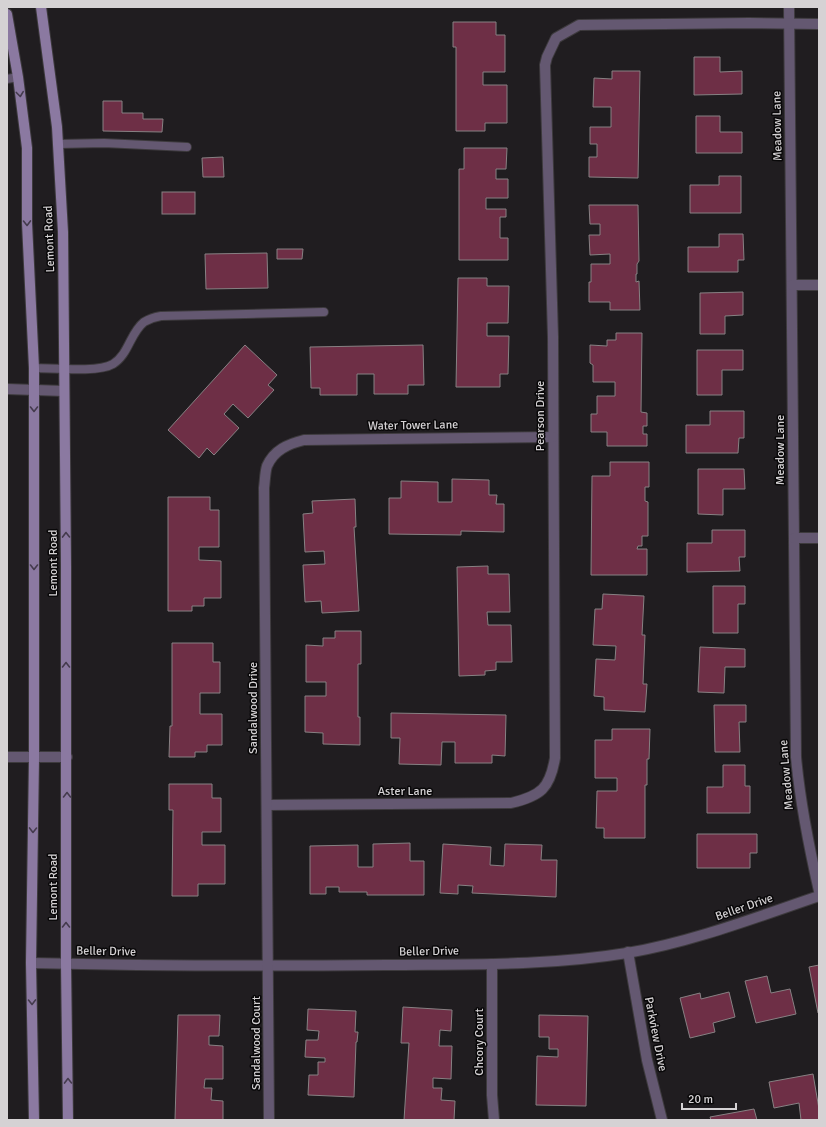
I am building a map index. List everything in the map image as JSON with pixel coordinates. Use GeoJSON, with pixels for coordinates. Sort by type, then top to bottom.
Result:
{"type":"FeatureCollection","features":[{"type":"Feature","properties":{"kind":"main road","name":"Lemont Road"},"geometry":{"type":"LineString","coordinates":[[41,7],[57,127],[63,232],[68,1120]]}},
{"type":"Feature","properties":{"kind":"main road","name":"Lemont Road"},"geometry":{"type":"LineString","coordinates":[[7,14],[18,77],[27,148],[27,223],[34,368],[34,758],[31,963],[34,1120]]}},
{"type":"Feature","properties":{"kind":"street","name":"Meadow Lane"},"geometry":{"type":"LineString","coordinates":[[789,7],[796,757],[805,830],[819,891]]}},
{"type":"Feature","properties":{"kind":"street"},"geometry":{"type":"LineString","coordinates":[[789,24],[819,24]]}},
{"type":"Feature","properties":{"kind":"street","name":"Pearson Drive"},"geometry":{"type":"LineString","coordinates":[[541,792],[549,781],[555,758],[553,337],[547,57],[556,38],[580,25],[789,24]]}},
{"type":"Feature","properties":{"kind":"street"},"geometry":{"type":"LineString","coordinates":[[792,286],[819,285]]}},
{"type":"Feature","properties":{"kind":"street"},"geometry":{"type":"LineString","coordinates":[[7,389],[64,391]]}},
{"type":"Feature","properties":{"kind":"street","name":"Water Tower Lane"},"geometry":{"type":"LineString","coordinates":[[276,452],[289,444],[304,440],[553,437]]}},
{"type":"Feature","properties":{"kind":"street","name":"Sandalwood Drive"},"geometry":{"type":"LineString","coordinates":[[269,966],[264,488],[267,467],[276,452]]}},
{"type":"Feature","properties":{"kind":"street"},"geometry":{"type":"LineString","coordinates":[[794,538],[819,538]]}},
{"type":"Feature","properties":{"kind":"street"},"geometry":{"type":"LineString","coordinates":[[7,757],[67,758]]}},
{"type":"Feature","properties":{"kind":"street","name":"Aster Lane"},"geometry":{"type":"LineString","coordinates":[[267,805],[511,803],[527,800],[541,792]]}},
{"type":"Feature","properties":{"kind":"street","name":"Beller Drive"},"geometry":{"type":"LineString","coordinates":[[31,963],[269,966],[492,964],[557,961],[628,952],[716,931],[819,896]]}},
{"type":"Feature","properties":{"kind":"street","name":"Parkview Drive"},"geometry":{"type":"LineString","coordinates":[[628,952],[648,1060],[662,1120]]}},
{"type":"Feature","properties":{"kind":"street","name":"Chcory Court"},"geometry":{"type":"LineString","coordinates":[[492,964],[492,1095],[494,1120]]}},
{"type":"Feature","properties":{"kind":"street","name":"Sandalwood Court"},"geometry":{"type":"LineString","coordinates":[[269,966],[269,1120]]}},
{"type":"Feature","properties":{"kind":"lane"},"geometry":{"type":"LineString","coordinates":[[7,79],[18,77]]}},
{"type":"Feature","properties":{"kind":"lane"},"geometry":{"type":"LineString","coordinates":[[58,144],[104,143],[187,147]]}},
{"type":"Feature","properties":{"kind":"lane"},"geometry":{"type":"LineString","coordinates":[[34,368],[94,369],[113,364],[126,350],[138,329],[150,318],[161,316],[324,312]]}},
{"type":"Feature","properties":{"kind":"building"},"geometry":{"type":"Polygon","coordinates":[[[453,22],[496,22],[496,35],[505,35],[505,72],[483,72],[483,85],[507,85],[507,123],[485,123],[485,131],[456,131],[456,47],[453,47],[453,22]]]}},
{"type":"Feature","properties":{"kind":"building"},"geometry":{"type":"Polygon","coordinates":[[[694,57],[720,57],[720,72],[742,71],[742,94],[694,95],[694,57]]]}},
{"type":"Feature","properties":{"kind":"building"},"geometry":{"type":"Polygon","coordinates":[[[612,71],[640,71],[638,178],[589,177],[589,157],[597,157],[597,144],[590,144],[590,127],[611,127],[611,107],[593,107],[594,78],[612,79],[612,71]]]}},
{"type":"Feature","properties":{"kind":"building"},"geometry":{"type":"Polygon","coordinates":[[[103,101],[122,101],[122,113],[143,113],[143,119],[163,119],[162,132],[103,131],[103,101]]]}},
{"type":"Feature","properties":{"kind":"building"},"geometry":{"type":"Polygon","coordinates":[[[696,116],[720,116],[720,132],[742,132],[742,153],[696,153],[696,116]]]}},
{"type":"Feature","properties":{"kind":"building"},"geometry":{"type":"Polygon","coordinates":[[[464,148],[507,148],[506,169],[496,169],[496,179],[508,179],[508,198],[486,198],[486,209],[506,209],[506,217],[500,217],[500,238],[508,238],[508,260],[459,260],[459,169],[464,169],[464,148]]]}},
{"type":"Feature","properties":{"kind":"building"},"geometry":{"type":"Polygon","coordinates":[[[223,157],[224,177],[203,177],[202,158],[223,157]]]}},
{"type":"Feature","properties":{"kind":"building"},"geometry":{"type":"Polygon","coordinates":[[[719,176],[741,176],[741,213],[690,213],[690,185],[719,185],[719,176]]]}},
{"type":"Feature","properties":{"kind":"building"},"geometry":{"type":"Polygon","coordinates":[[[162,192],[195,192],[195,214],[162,214],[162,192]]]}},
{"type":"Feature","properties":{"kind":"building"},"geometry":{"type":"Polygon","coordinates":[[[589,205],[638,205],[639,261],[637,264],[636,282],[639,281],[640,310],[610,310],[610,302],[589,302],[591,264],[610,264],[610,254],[590,255],[589,235],[600,235],[600,224],[590,224],[589,205]]]}},
{"type":"Feature","properties":{"kind":"building"},"geometry":{"type":"Polygon","coordinates":[[[719,234],[743,234],[744,260],[738,260],[738,272],[688,272],[688,247],[719,247],[719,234]]]}},
{"type":"Feature","properties":{"kind":"building"},"geometry":{"type":"Polygon","coordinates":[[[277,249],[303,249],[302,259],[277,259],[277,249]]]}},
{"type":"Feature","properties":{"kind":"building"},"geometry":{"type":"Polygon","coordinates":[[[267,253],[268,288],[206,289],[205,254],[267,253]]]}},
{"type":"Feature","properties":{"kind":"building"},"geometry":{"type":"Polygon","coordinates":[[[458,278],[487,278],[487,286],[509,286],[508,323],[487,323],[487,336],[509,336],[508,374],[500,374],[500,387],[456,387],[458,278]]]}},
{"type":"Feature","properties":{"kind":"building"},"geometry":{"type":"Polygon","coordinates":[[[743,292],[743,315],[725,316],[725,334],[700,334],[700,293],[743,292]]]}},
{"type":"Feature","properties":{"kind":"building"},"geometry":{"type":"Polygon","coordinates":[[[616,333],[642,333],[641,412],[647,413],[647,426],[643,426],[643,434],[647,434],[647,446],[607,446],[607,432],[591,432],[591,414],[597,414],[597,396],[615,396],[615,382],[593,382],[593,365],[590,363],[590,345],[607,346],[607,340],[616,340],[616,333]]]}},
{"type":"Feature","properties":{"kind":"building"},"geometry":{"type":"Polygon","coordinates":[[[245,345],[277,375],[268,385],[274,390],[248,418],[233,404],[224,414],[239,428],[214,455],[207,448],[199,458],[168,430],[245,345]]]}},
{"type":"Feature","properties":{"kind":"building"},"geometry":{"type":"Polygon","coordinates":[[[423,345],[424,385],[408,385],[408,394],[374,394],[374,374],[357,374],[357,395],[320,395],[320,388],[311,388],[310,347],[423,345]]]}},
{"type":"Feature","properties":{"kind":"building"},"geometry":{"type":"Polygon","coordinates":[[[697,350],[743,350],[743,370],[722,370],[722,395],[697,395],[697,350]]]}},
{"type":"Feature","properties":{"kind":"building"},"geometry":{"type":"Polygon","coordinates":[[[710,411],[744,411],[744,438],[739,438],[738,453],[686,453],[686,425],[710,425],[710,411]]]}},
{"type":"Feature","properties":{"kind":"building"},"geometry":{"type":"Polygon","coordinates":[[[610,462],[649,462],[649,487],[645,487],[645,501],[648,502],[648,536],[642,536],[642,546],[638,546],[637,549],[647,549],[647,575],[591,575],[592,476],[610,476],[610,462]]]}},
{"type":"Feature","properties":{"kind":"building"},"geometry":{"type":"Polygon","coordinates":[[[698,469],[744,469],[745,489],[723,489],[723,515],[698,514],[698,469]]]}},
{"type":"Feature","properties":{"kind":"building"},"geometry":{"type":"Polygon","coordinates":[[[452,479],[489,480],[489,495],[497,495],[496,504],[504,504],[504,532],[461,531],[461,535],[389,534],[389,498],[401,498],[401,481],[438,482],[438,502],[452,502],[452,479]]]}},
{"type":"Feature","properties":{"kind":"building"},"geometry":{"type":"Polygon","coordinates":[[[168,497],[210,497],[210,510],[219,510],[219,547],[199,547],[199,560],[221,561],[221,598],[204,598],[204,606],[192,606],[192,611],[168,611],[168,497]]]}},
{"type":"Feature","properties":{"kind":"building"},"geometry":{"type":"Polygon","coordinates":[[[355,499],[356,527],[354,527],[359,611],[322,613],[321,601],[305,602],[303,565],[325,564],[324,551],[305,552],[303,514],[313,513],[312,501],[355,499]]]}},
{"type":"Feature","properties":{"kind":"building"},"geometry":{"type":"Polygon","coordinates":[[[712,530],[745,530],[745,557],[739,557],[740,571],[687,572],[687,543],[712,543],[712,530]]]}},
{"type":"Feature","properties":{"kind":"building"},"geometry":{"type":"Polygon","coordinates":[[[488,566],[488,574],[509,574],[510,612],[487,612],[488,625],[511,625],[512,662],[496,662],[496,670],[485,671],[485,675],[459,676],[457,567],[488,566]]]}},
{"type":"Feature","properties":{"kind":"building"},"geometry":{"type":"Polygon","coordinates":[[[713,586],[745,586],[745,604],[738,604],[738,633],[713,633],[713,586]]]}},
{"type":"Feature","properties":{"kind":"building"},"geometry":{"type":"Polygon","coordinates":[[[603,594],[644,596],[642,635],[645,635],[643,684],[647,684],[645,712],[604,710],[604,697],[594,696],[596,659],[615,660],[616,646],[593,645],[595,609],[602,609],[603,594]]]}},
{"type":"Feature","properties":{"kind":"building"},"geometry":{"type":"Polygon","coordinates":[[[335,631],[361,631],[361,664],[358,664],[358,717],[360,717],[360,745],[323,744],[323,733],[305,732],[305,696],[326,696],[326,682],[306,682],[306,645],[323,646],[323,638],[335,638],[335,631]]]}},
{"type":"Feature","properties":{"kind":"building"},"geometry":{"type":"Polygon","coordinates":[[[172,643],[213,643],[213,662],[220,662],[220,693],[200,693],[200,714],[222,714],[222,745],[207,745],[207,752],[195,752],[195,757],[169,757],[170,726],[172,726],[172,643]]]}},
{"type":"Feature","properties":{"kind":"building"},"geometry":{"type":"Polygon","coordinates":[[[700,647],[745,649],[745,667],[725,667],[724,693],[698,692],[700,647]]]}},
{"type":"Feature","properties":{"kind":"building"},"geometry":{"type":"Polygon","coordinates":[[[714,705],[746,705],[746,722],[739,722],[740,752],[715,752],[714,705]]]}},
{"type":"Feature","properties":{"kind":"building"},"geometry":{"type":"Polygon","coordinates":[[[391,713],[506,715],[505,756],[492,755],[492,763],[455,763],[455,742],[442,742],[441,765],[399,764],[400,738],[391,738],[391,713]]]}},
{"type":"Feature","properties":{"kind":"building"},"geometry":{"type":"Polygon","coordinates":[[[612,729],[650,729],[649,759],[647,759],[647,785],[645,785],[645,838],[604,838],[604,828],[596,828],[597,791],[617,791],[617,778],[595,778],[595,740],[612,740],[612,729]]]}},
{"type":"Feature","properties":{"kind":"building"},"geometry":{"type":"Polygon","coordinates":[[[723,765],[745,765],[745,786],[750,786],[750,813],[707,813],[707,787],[723,787],[723,765]]]}},
{"type":"Feature","properties":{"kind":"building"},"geometry":{"type":"Polygon","coordinates":[[[169,784],[212,784],[212,798],[221,798],[221,832],[202,832],[202,845],[225,845],[225,884],[198,884],[198,896],[172,896],[173,810],[169,810],[169,784]]]}},
{"type":"Feature","properties":{"kind":"building"},"geometry":{"type":"Polygon","coordinates":[[[697,834],[757,834],[757,853],[750,853],[750,868],[697,868],[697,834]]]}},
{"type":"Feature","properties":{"kind":"building"},"geometry":{"type":"Polygon","coordinates":[[[410,843],[410,861],[424,861],[424,895],[367,895],[367,892],[339,892],[339,887],[326,887],[326,894],[310,894],[310,846],[358,845],[358,867],[373,867],[373,844],[410,843]]]}},
{"type":"Feature","properties":{"kind":"building"},"geometry":{"type":"Polygon","coordinates":[[[443,844],[491,847],[490,865],[504,866],[505,844],[542,845],[541,860],[557,860],[556,897],[472,893],[473,886],[458,885],[458,894],[440,893],[443,844]]]}},
{"type":"Feature","properties":{"kind":"building"},"geometry":{"type":"Polygon","coordinates":[[[819,965],[819,1013],[818,1013],[809,967],[819,965]]]}},
{"type":"Feature","properties":{"kind":"building"},"geometry":{"type":"Polygon","coordinates":[[[767,976],[771,993],[790,989],[796,1014],[756,1023],[745,981],[767,976]]]}},
{"type":"Feature","properties":{"kind":"building"},"geometry":{"type":"Polygon","coordinates":[[[729,992],[735,1017],[713,1023],[715,1032],[690,1038],[680,998],[700,993],[701,999],[729,992]]]}},
{"type":"Feature","properties":{"kind":"building"},"geometry":{"type":"Polygon","coordinates":[[[403,1007],[452,1010],[451,1031],[440,1030],[439,1046],[452,1046],[451,1079],[433,1078],[433,1088],[442,1088],[441,1100],[455,1101],[454,1120],[404,1120],[409,1043],[401,1043],[403,1007]]]}},
{"type":"Feature","properties":{"kind":"building"},"geometry":{"type":"Polygon","coordinates":[[[308,1009],[356,1011],[355,1032],[358,1032],[356,1042],[354,1097],[308,1095],[309,1075],[318,1075],[318,1062],[325,1062],[325,1058],[305,1057],[306,1040],[318,1040],[319,1031],[307,1030],[308,1009]]]}},
{"type":"Feature","properties":{"kind":"building"},"geometry":{"type":"Polygon","coordinates":[[[178,1015],[220,1015],[219,1036],[209,1036],[209,1045],[223,1046],[223,1079],[205,1079],[204,1088],[212,1088],[211,1100],[223,1101],[223,1120],[175,1120],[178,1015]]]}},
{"type":"Feature","properties":{"kind":"building"},"geometry":{"type":"Polygon","coordinates":[[[539,1015],[588,1016],[586,1106],[536,1105],[537,1056],[558,1057],[558,1049],[549,1049],[549,1037],[539,1037],[539,1015]]]}},
{"type":"Feature","properties":{"kind":"building"},"geometry":{"type":"Polygon","coordinates":[[[813,1074],[819,1109],[819,1120],[801,1120],[799,1103],[774,1108],[769,1082],[813,1074]]]}},
{"type":"Feature","properties":{"kind":"building"},"geometry":{"type":"Polygon","coordinates":[[[754,1109],[757,1120],[711,1120],[710,1117],[754,1109]]]}}]}
